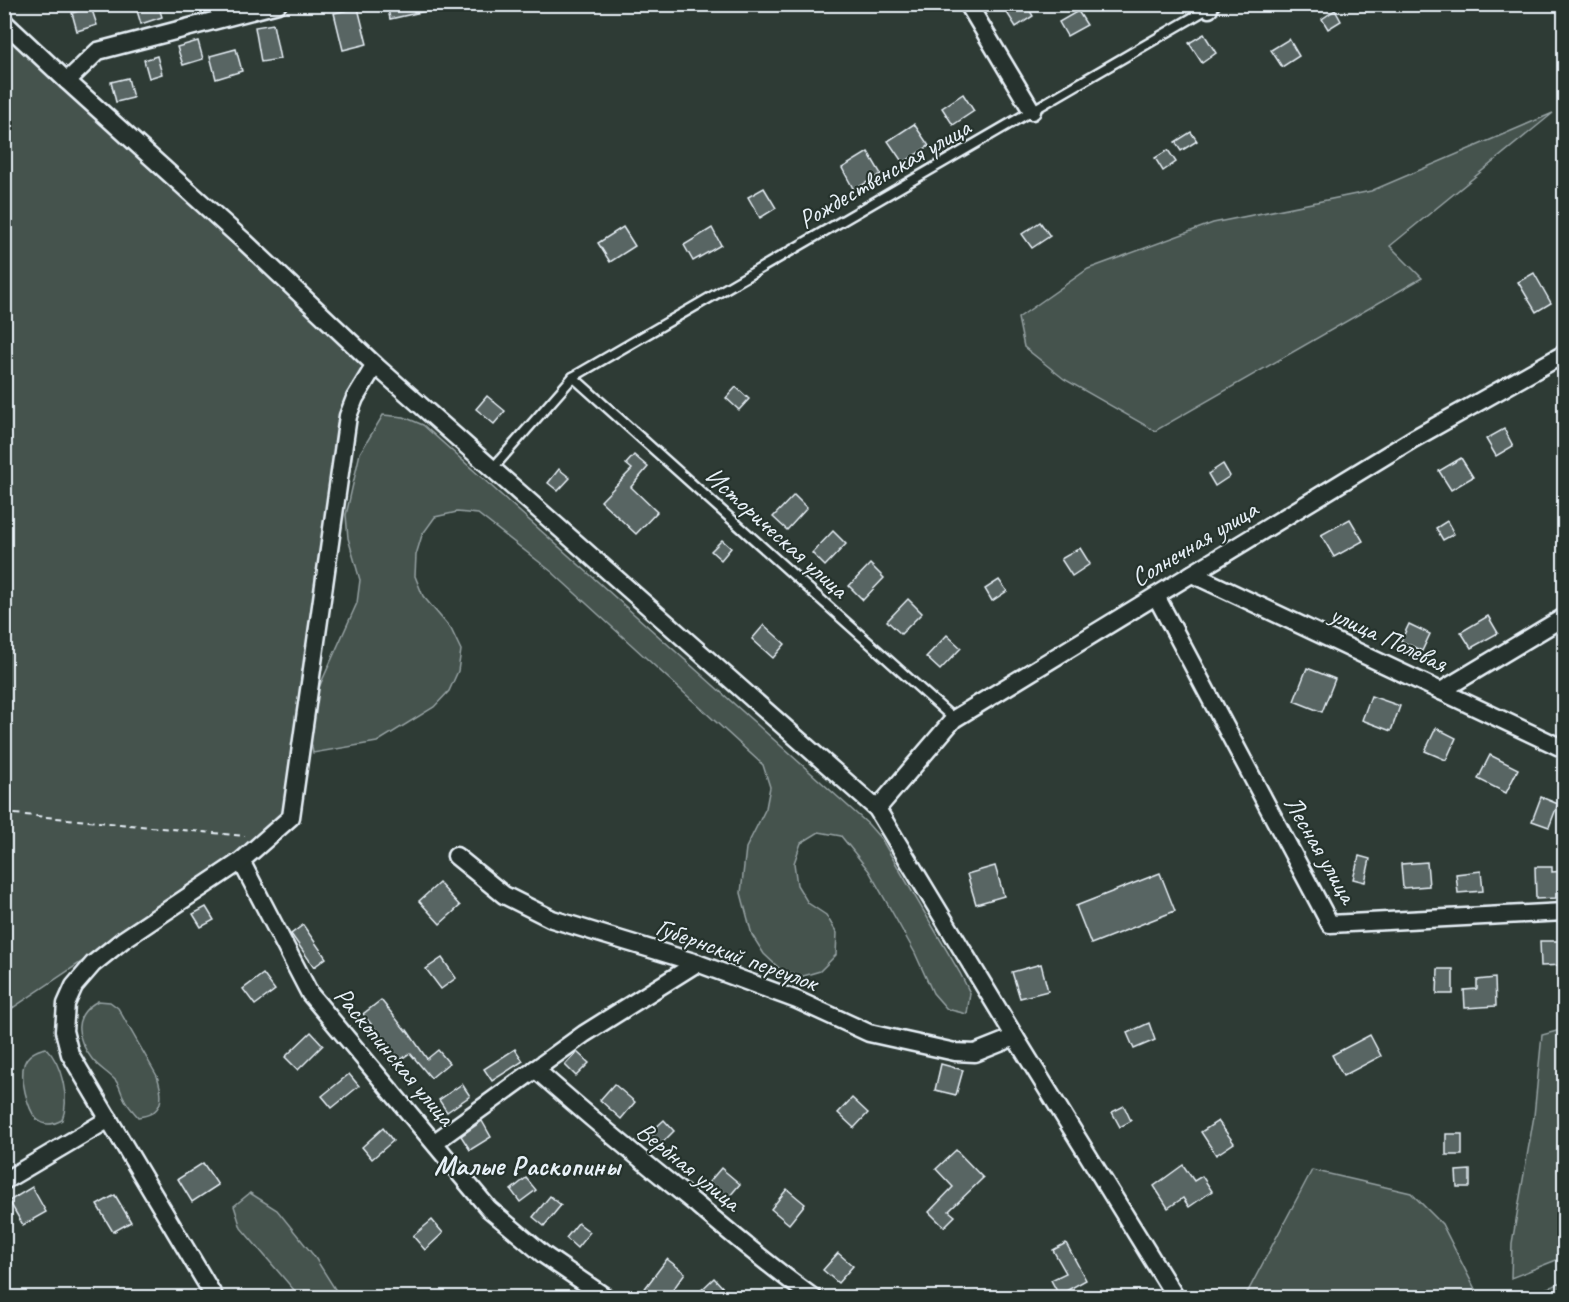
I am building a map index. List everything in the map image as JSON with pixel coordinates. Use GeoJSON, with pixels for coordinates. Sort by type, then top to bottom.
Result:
{"type":"FeatureCollection","features":[{"type":"Feature","properties":{"kind":"street"},"geometry":{"type":"LineString","coordinates":[[67,81],[98,51],[278,4]]}},
{"type":"Feature","properties":{"kind":"street"},"geometry":{"type":"LineString","coordinates":[[968,4],[1032,111]]}},
{"type":"Feature","properties":{"kind":"street"},"geometry":{"type":"LineString","coordinates":[[4,22],[245,242],[375,365],[877,809],[1176,1298]]}},
{"type":"Feature","properties":{"kind":"street","name":"Солнечная улица"},"geometry":{"type":"LineString","coordinates":[[877,809],[954,719],[1413,439],[1564,354]]}},
{"type":"Feature","properties":{"kind":"street"},"geometry":{"type":"LineString","coordinates":[[215,1298],[70,1054],[64,1031],[66,1004],[74,986],[93,964],[123,940],[241,861],[291,817],[348,416],[355,398],[375,365]]}},
{"type":"Feature","properties":{"kind":"street","name":"улица Полевая"},"geometry":{"type":"LineString","coordinates":[[1192,574],[1564,749]]}},
{"type":"Feature","properties":{"kind":"street","name":"Лесная улица"},"geometry":{"type":"LineString","coordinates":[[1156,596],[1330,924],[1564,912]]}},
{"type":"Feature","properties":{"kind":"street"},"geometry":{"type":"LineString","coordinates":[[1441,691],[1564,617]]}},
{"type":"Feature","properties":{"kind":"street","name":"Губернский переулок"},"geometry":{"type":"LineString","coordinates":[[456,856],[504,895],[552,919],[697,963],[797,1000],[869,1033],[955,1052],[975,1053],[1015,1037]]}},
{"type":"Feature","properties":{"kind":"street","name":"Раскопинская улица"},"geometry":{"type":"LineString","coordinates":[[241,861],[310,994],[489,1209],[544,1255],[607,1298]]}},
{"type":"Feature","properties":{"kind":"street"},"geometry":{"type":"LineString","coordinates":[[435,1142],[584,1034],[697,963]]}},
{"type":"Feature","properties":{"kind":"street","name":"Вербная улица"},"geometry":{"type":"LineString","coordinates":[[535,1069],[656,1172],[814,1298]]}},
{"type":"Feature","properties":{"kind":"street"},"geometry":{"type":"LineString","coordinates":[[4,1181],[109,1119]]}},
{"type":"Feature","properties":{"kind":"lane","name":"Рождественская улица"},"geometry":{"type":"LineString","coordinates":[[492,469],[573,377],[1210,6]]}},
{"type":"Feature","properties":{"kind":"lane","name":"Историческая улица"},"geometry":{"type":"LineString","coordinates":[[573,377],[954,719]]}},
{"type":"Feature","properties":{"kind":"path"},"geometry":{"type":"LineString","coordinates":[[4,813],[266,838]]}},
{"type":"Feature","properties":{"kind":"shaded area"},"geometry":{"type":"Polygon","coordinates":[[[4,22],[375,365],[348,416],[291,817],[266,838],[5,1013],[4,22]]]}},
{"type":"Feature","properties":{"kind":"shaded area"},"geometry":{"type":"Polygon","coordinates":[[[1553,113],[1390,246],[1422,278],[1155,431],[1064,379],[1024,347],[1018,318],[1088,269],[1213,223],[1371,191],[1553,113]]]}},
{"type":"Feature","properties":{"kind":"shaded area"},"geometry":{"type":"Polygon","coordinates":[[[383,415],[404,417],[423,425],[868,824],[882,840],[960,973],[970,993],[967,1014],[947,1009],[933,993],[915,953],[869,871],[841,836],[819,832],[801,843],[794,863],[797,885],[808,903],[826,915],[837,933],[836,955],[820,971],[800,977],[780,969],[764,954],[752,935],[741,893],[746,848],[766,808],[770,787],[763,765],[552,572],[478,514],[457,512],[435,517],[422,535],[416,555],[415,576],[423,596],[451,629],[461,650],[458,671],[449,691],[434,707],[377,742],[313,753],[308,724],[312,703],[357,603],[360,580],[348,538],[346,515],[360,453],[383,415]]]}},
{"type":"Feature","properties":{"kind":"shaded area"},"geometry":{"type":"Polygon","coordinates":[[[98,1001],[110,1002],[118,1008],[157,1076],[161,1091],[160,1103],[153,1112],[147,1115],[138,1117],[127,1103],[116,1081],[95,1062],[82,1043],[80,1020],[84,1013],[98,1001]]]}},
{"type":"Feature","properties":{"kind":"shaded area"},"geometry":{"type":"Polygon","coordinates":[[[1564,1029],[1564,1257],[1511,1278],[1512,1243],[1534,1116],[1542,1035],[1564,1029]]]}},
{"type":"Feature","properties":{"kind":"shaded area"},"geometry":{"type":"Polygon","coordinates":[[[46,1048],[60,1072],[65,1092],[62,1120],[47,1124],[36,1119],[33,1114],[23,1084],[23,1070],[27,1058],[38,1050],[46,1048]]]}},
{"type":"Feature","properties":{"kind":"shaded area"},"geometry":{"type":"Polygon","coordinates":[[[1312,1170],[1411,1193],[1442,1224],[1479,1297],[1245,1297],[1312,1170]]]}},
{"type":"Feature","properties":{"kind":"shaded area"},"geometry":{"type":"Polygon","coordinates":[[[250,1193],[277,1210],[314,1256],[340,1297],[300,1297],[241,1228],[234,1206],[250,1193]]]}},
{"type":"Feature","properties":{"kind":"shaded area"},"geometry":{"type":"Polygon","coordinates":[[[1564,1282],[1564,1297],[1523,1297],[1564,1282]]]}},
{"type":"Feature","properties":{"kind":"building"},"geometry":{"type":"Polygon","coordinates":[[[135,4],[158,4],[162,17],[141,24],[135,4]]]}},
{"type":"Feature","properties":{"kind":"building"},"geometry":{"type":"Polygon","coordinates":[[[387,4],[435,4],[435,9],[390,19],[387,4]]]}},
{"type":"Feature","properties":{"kind":"building"},"geometry":{"type":"Polygon","coordinates":[[[1010,4],[1026,4],[1033,16],[1016,27],[1004,8],[1010,4]]]}},
{"type":"Feature","properties":{"kind":"building"},"geometry":{"type":"Polygon","coordinates":[[[91,7],[97,25],[77,31],[72,13],[91,7]]]}},
{"type":"Feature","properties":{"kind":"building"},"geometry":{"type":"Polygon","coordinates":[[[358,8],[367,44],[343,50],[334,13],[358,8]]]}},
{"type":"Feature","properties":{"kind":"building"},"geometry":{"type":"Polygon","coordinates":[[[1335,10],[1341,21],[1328,29],[1322,19],[1335,10]]]}},
{"type":"Feature","properties":{"kind":"building"},"geometry":{"type":"Polygon","coordinates":[[[1078,11],[1087,25],[1067,36],[1059,22],[1078,11]]]}},
{"type":"Feature","properties":{"kind":"building"},"geometry":{"type":"Polygon","coordinates":[[[273,24],[280,59],[261,62],[255,27],[273,24]]]}},
{"type":"Feature","properties":{"kind":"building"},"geometry":{"type":"Polygon","coordinates":[[[1204,34],[1216,53],[1202,63],[1189,43],[1204,34]]]}},
{"type":"Feature","properties":{"kind":"building"},"geometry":{"type":"Polygon","coordinates":[[[1289,39],[1299,56],[1282,67],[1271,50],[1289,39]]]}},
{"type":"Feature","properties":{"kind":"building"},"geometry":{"type":"Polygon","coordinates":[[[198,41],[203,59],[183,65],[177,47],[198,41]]]}},
{"type":"Feature","properties":{"kind":"building"},"geometry":{"type":"Polygon","coordinates":[[[236,49],[242,71],[216,79],[210,56],[236,49]]]}},
{"type":"Feature","properties":{"kind":"building"},"geometry":{"type":"Polygon","coordinates":[[[157,56],[162,74],[149,78],[144,60],[157,56]]]}},
{"type":"Feature","properties":{"kind":"building"},"geometry":{"type":"Polygon","coordinates":[[[128,78],[133,98],[116,102],[111,82],[128,78]]]}},
{"type":"Feature","properties":{"kind":"building"},"geometry":{"type":"Polygon","coordinates":[[[963,94],[974,111],[953,125],[942,108],[963,94]]]}},
{"type":"Feature","properties":{"kind":"building"},"geometry":{"type":"Polygon","coordinates":[[[914,124],[929,146],[903,163],[888,141],[914,124]]]}},
{"type":"Feature","properties":{"kind":"building"},"geometry":{"type":"Polygon","coordinates":[[[1191,132],[1197,141],[1181,151],[1175,142],[1191,132]]]}},
{"type":"Feature","properties":{"kind":"building"},"geometry":{"type":"Polygon","coordinates":[[[1168,150],[1176,162],[1163,171],[1155,158],[1168,150]]]}},
{"type":"Feature","properties":{"kind":"building"},"geometry":{"type":"Polygon","coordinates":[[[868,152],[881,174],[854,190],[842,168],[868,152]]]}},
{"type":"Feature","properties":{"kind":"building"},"geometry":{"type":"Polygon","coordinates":[[[764,188],[776,208],[760,218],[748,197],[764,188]]]}},
{"type":"Feature","properties":{"kind":"building"},"geometry":{"type":"Polygon","coordinates":[[[1040,222],[1050,236],[1032,248],[1022,234],[1040,222]]]}},
{"type":"Feature","properties":{"kind":"building"},"geometry":{"type":"Polygon","coordinates":[[[623,227],[635,246],[610,262],[598,243],[623,227]]]}},
{"type":"Feature","properties":{"kind":"building"},"geometry":{"type":"Polygon","coordinates":[[[712,228],[721,245],[693,261],[684,245],[712,228]]]}},
{"type":"Feature","properties":{"kind":"building"},"geometry":{"type":"Polygon","coordinates":[[[1534,273],[1551,303],[1536,312],[1518,282],[1534,273]]]}},
{"type":"Feature","properties":{"kind":"building"},"geometry":{"type":"Polygon","coordinates":[[[736,387],[749,399],[739,410],[726,398],[736,387]]]}},
{"type":"Feature","properties":{"kind":"building"},"geometry":{"type":"Polygon","coordinates":[[[487,396],[505,411],[494,424],[476,409],[487,396]]]}},
{"type":"Feature","properties":{"kind":"building"},"geometry":{"type":"Polygon","coordinates":[[[1504,429],[1513,446],[1496,456],[1486,439],[1504,429]]]}},
{"type":"Feature","properties":{"kind":"building"},"geometry":{"type":"Polygon","coordinates":[[[634,455],[648,467],[631,487],[657,512],[636,534],[601,501],[632,469],[626,464],[634,455]]]}},
{"type":"Feature","properties":{"kind":"building"},"geometry":{"type":"Polygon","coordinates":[[[1461,458],[1473,477],[1451,490],[1439,471],[1461,458]]]}},
{"type":"Feature","properties":{"kind":"building"},"geometry":{"type":"Polygon","coordinates":[[[1223,464],[1230,476],[1215,486],[1208,474],[1223,464]]]}},
{"type":"Feature","properties":{"kind":"building"},"geometry":{"type":"Polygon","coordinates":[[[559,469],[570,478],[558,491],[548,483],[559,469]]]}},
{"type":"Feature","properties":{"kind":"building"},"geometry":{"type":"Polygon","coordinates":[[[794,495],[807,508],[787,530],[773,517],[794,495]]]}},
{"type":"Feature","properties":{"kind":"building"},"geometry":{"type":"Polygon","coordinates":[[[1350,519],[1363,541],[1334,557],[1321,535],[1350,519]]]}},
{"type":"Feature","properties":{"kind":"building"},"geometry":{"type":"Polygon","coordinates":[[[1447,521],[1454,534],[1443,540],[1436,528],[1447,521]]]}},
{"type":"Feature","properties":{"kind":"building"},"geometry":{"type":"Polygon","coordinates":[[[833,531],[846,544],[825,566],[812,553],[833,531]]]}},
{"type":"Feature","properties":{"kind":"building"},"geometry":{"type":"Polygon","coordinates":[[[722,540],[731,548],[721,560],[711,551],[722,540]]]}},
{"type":"Feature","properties":{"kind":"building"},"geometry":{"type":"Polygon","coordinates":[[[1080,548],[1090,564],[1072,576],[1061,559],[1080,548]]]}},
{"type":"Feature","properties":{"kind":"building"},"geometry":{"type":"Polygon","coordinates":[[[870,564],[884,578],[863,600],[849,586],[870,564]]]}},
{"type":"Feature","properties":{"kind":"building"},"geometry":{"type":"Polygon","coordinates":[[[999,580],[1007,591],[992,601],[985,589],[999,580]]]}},
{"type":"Feature","properties":{"kind":"building"},"geometry":{"type":"Polygon","coordinates":[[[908,599],[922,613],[901,634],[887,621],[908,599]]]}},
{"type":"Feature","properties":{"kind":"building"},"geometry":{"type":"Polygon","coordinates":[[[1488,616],[1498,633],[1471,648],[1461,632],[1488,616]]]}},
{"type":"Feature","properties":{"kind":"building"},"geometry":{"type":"Polygon","coordinates":[[[1409,624],[1430,634],[1422,651],[1401,641],[1409,624]]]}},
{"type":"Feature","properties":{"kind":"building"},"geometry":{"type":"Polygon","coordinates":[[[764,625],[785,644],[773,658],[752,639],[764,625]]]}},
{"type":"Feature","properties":{"kind":"building"},"geometry":{"type":"Polygon","coordinates":[[[947,635],[961,648],[940,670],[926,657],[947,635]]]}},
{"type":"Feature","properties":{"kind":"building"},"geometry":{"type":"Polygon","coordinates":[[[1307,668],[1335,679],[1322,712],[1294,701],[1307,668]]]}},
{"type":"Feature","properties":{"kind":"building"},"geometry":{"type":"Polygon","coordinates":[[[1371,696],[1400,706],[1391,731],[1362,720],[1371,696]]]}},
{"type":"Feature","properties":{"kind":"building"},"geometry":{"type":"Polygon","coordinates":[[[1436,728],[1456,738],[1446,760],[1425,751],[1436,728]]]}},
{"type":"Feature","properties":{"kind":"building"},"geometry":{"type":"Polygon","coordinates":[[[1490,755],[1518,769],[1506,793],[1478,779],[1490,755]]]}},
{"type":"Feature","properties":{"kind":"building"},"geometry":{"type":"Polygon","coordinates":[[[1541,797],[1558,804],[1549,827],[1532,821],[1541,797]]]}},
{"type":"Feature","properties":{"kind":"building"},"geometry":{"type":"Polygon","coordinates":[[[1359,856],[1370,859],[1365,882],[1353,879],[1359,856]]]}},
{"type":"Feature","properties":{"kind":"building"},"geometry":{"type":"Polygon","coordinates":[[[1427,862],[1429,886],[1403,888],[1401,864],[1427,862]]]}},
{"type":"Feature","properties":{"kind":"building"},"geometry":{"type":"Polygon","coordinates":[[[995,866],[1004,896],[976,904],[967,874],[995,866]]]}},
{"type":"Feature","properties":{"kind":"building"},"geometry":{"type":"Polygon","coordinates":[[[1535,867],[1552,867],[1552,872],[1564,871],[1564,893],[1556,893],[1556,898],[1536,899],[1535,867]]]}},
{"type":"Feature","properties":{"kind":"building"},"geometry":{"type":"Polygon","coordinates":[[[1481,871],[1483,891],[1458,893],[1456,874],[1481,871]]]}},
{"type":"Feature","properties":{"kind":"building"},"geometry":{"type":"Polygon","coordinates":[[[1160,873],[1175,911],[1091,944],[1076,906],[1160,873]]]}},
{"type":"Feature","properties":{"kind":"building"},"geometry":{"type":"Polygon","coordinates":[[[439,883],[460,906],[440,924],[419,901],[439,883]]]}},
{"type":"Feature","properties":{"kind":"building"},"geometry":{"type":"Polygon","coordinates":[[[206,907],[214,920],[201,927],[193,914],[206,907]]]}},
{"type":"Feature","properties":{"kind":"building"},"geometry":{"type":"Polygon","coordinates":[[[303,925],[326,958],[314,967],[291,934],[303,925]]]}},
{"type":"Feature","properties":{"kind":"building"},"geometry":{"type":"Polygon","coordinates":[[[1540,941],[1563,941],[1564,965],[1541,966],[1540,941]]]}},
{"type":"Feature","properties":{"kind":"building"},"geometry":{"type":"Polygon","coordinates":[[[442,958],[456,978],[441,989],[426,969],[442,958]]]}},
{"type":"Feature","properties":{"kind":"building"},"geometry":{"type":"Polygon","coordinates":[[[1041,964],[1048,991],[1020,998],[1012,972],[1041,964]]]}},
{"type":"Feature","properties":{"kind":"building"},"geometry":{"type":"Polygon","coordinates":[[[1438,969],[1453,969],[1453,994],[1437,994],[1438,969]]]}},
{"type":"Feature","properties":{"kind":"building"},"geometry":{"type":"Polygon","coordinates":[[[263,974],[275,990],[255,1005],[243,989],[263,974]]]}},
{"type":"Feature","properties":{"kind":"building"},"geometry":{"type":"Polygon","coordinates":[[[1495,978],[1496,1006],[1465,1008],[1464,990],[1477,989],[1477,980],[1495,978]]]}},
{"type":"Feature","properties":{"kind":"building"},"geometry":{"type":"Polygon","coordinates":[[[381,1000],[407,1030],[427,1059],[438,1050],[449,1063],[431,1078],[410,1053],[393,1065],[382,1048],[387,1044],[363,1014],[381,1000]]]}},
{"type":"Feature","properties":{"kind":"building"},"geometry":{"type":"Polygon","coordinates":[[[1149,1023],[1155,1040],[1134,1049],[1127,1033],[1149,1023]]]}},
{"type":"Feature","properties":{"kind":"building"},"geometry":{"type":"Polygon","coordinates":[[[311,1032],[323,1045],[298,1070],[285,1057],[311,1032]]]}},
{"type":"Feature","properties":{"kind":"building"},"geometry":{"type":"Polygon","coordinates":[[[1370,1035],[1381,1056],[1343,1076],[1332,1055],[1370,1035]]]}},
{"type":"Feature","properties":{"kind":"building"},"geometry":{"type":"Polygon","coordinates":[[[515,1049],[523,1061],[492,1081],[484,1069],[515,1049]]]}},
{"type":"Feature","properties":{"kind":"building"},"geometry":{"type":"Polygon","coordinates":[[[577,1052],[589,1063],[576,1076],[565,1065],[577,1052]]]}},
{"type":"Feature","properties":{"kind":"building"},"geometry":{"type":"Polygon","coordinates":[[[941,1064],[963,1070],[956,1095],[935,1090],[941,1064]]]}},
{"type":"Feature","properties":{"kind":"building"},"geometry":{"type":"Polygon","coordinates":[[[349,1074],[359,1086],[332,1108],[322,1096],[349,1074]]]}},
{"type":"Feature","properties":{"kind":"building"},"geometry":{"type":"Polygon","coordinates":[[[462,1084],[470,1096],[447,1112],[439,1100],[462,1084]]]}},
{"type":"Feature","properties":{"kind":"building"},"geometry":{"type":"Polygon","coordinates":[[[614,1084],[635,1102],[621,1119],[600,1100],[614,1084]]]}},
{"type":"Feature","properties":{"kind":"building"},"geometry":{"type":"Polygon","coordinates":[[[852,1098],[868,1113],[854,1128],[838,1113],[852,1098]]]}},
{"type":"Feature","properties":{"kind":"building"},"geometry":{"type":"Polygon","coordinates":[[[1124,1106],[1131,1121],[1120,1127],[1112,1112],[1124,1106]]]}},
{"type":"Feature","properties":{"kind":"building"},"geometry":{"type":"Polygon","coordinates":[[[664,1120],[674,1131],[661,1144],[650,1133],[664,1120]]]}},
{"type":"Feature","properties":{"kind":"building"},"geometry":{"type":"Polygon","coordinates":[[[482,1121],[491,1137],[470,1150],[461,1136],[482,1121]]]}},
{"type":"Feature","properties":{"kind":"building"},"geometry":{"type":"Polygon","coordinates":[[[1218,1121],[1234,1143],[1216,1155],[1201,1132],[1218,1121]]]}},
{"type":"Feature","properties":{"kind":"building"},"geometry":{"type":"Polygon","coordinates":[[[383,1128],[393,1141],[372,1159],[362,1147],[383,1128]]]}},
{"type":"Feature","properties":{"kind":"building"},"geometry":{"type":"Polygon","coordinates":[[[1446,1134],[1462,1134],[1462,1155],[1446,1155],[1446,1134]]]}},
{"type":"Feature","properties":{"kind":"building"},"geometry":{"type":"Polygon","coordinates":[[[956,1150],[983,1178],[949,1211],[955,1216],[944,1227],[929,1212],[953,1187],[936,1169],[956,1150]]]}},
{"type":"Feature","properties":{"kind":"building"},"geometry":{"type":"Polygon","coordinates":[[[203,1163],[218,1185],[192,1202],[178,1179],[203,1163]]]}},
{"type":"Feature","properties":{"kind":"building"},"geometry":{"type":"Polygon","coordinates":[[[1183,1165],[1194,1181],[1202,1176],[1212,1191],[1189,1207],[1183,1198],[1168,1208],[1154,1186],[1183,1165]]]}},
{"type":"Feature","properties":{"kind":"building"},"geometry":{"type":"Polygon","coordinates":[[[721,1168],[740,1184],[723,1204],[704,1188],[721,1168]]]}},
{"type":"Feature","properties":{"kind":"building"},"geometry":{"type":"Polygon","coordinates":[[[1470,1170],[1470,1187],[1457,1187],[1456,1171],[1470,1170]]]}},
{"type":"Feature","properties":{"kind":"building"},"geometry":{"type":"Polygon","coordinates":[[[526,1178],[536,1190],[520,1202],[511,1190],[526,1178]]]}},
{"type":"Feature","properties":{"kind":"building"},"geometry":{"type":"Polygon","coordinates":[[[32,1187],[46,1212],[23,1225],[9,1201],[32,1187]]]}},
{"type":"Feature","properties":{"kind":"building"},"geometry":{"type":"Polygon","coordinates":[[[787,1189],[805,1204],[789,1224],[771,1209],[787,1189]]]}},
{"type":"Feature","properties":{"kind":"building"},"geometry":{"type":"Polygon","coordinates":[[[115,1195],[131,1222],[113,1232],[97,1205],[115,1195]]]}},
{"type":"Feature","properties":{"kind":"building"},"geometry":{"type":"Polygon","coordinates":[[[550,1196],[561,1205],[544,1226],[533,1217],[550,1196]]]}},
{"type":"Feature","properties":{"kind":"building"},"geometry":{"type":"Polygon","coordinates":[[[432,1220],[443,1233],[425,1250],[413,1236],[432,1220]]]}},
{"type":"Feature","properties":{"kind":"building"},"geometry":{"type":"Polygon","coordinates":[[[578,1223],[590,1232],[577,1248],[566,1238],[578,1223]]]}},
{"type":"Feature","properties":{"kind":"building"},"geometry":{"type":"Polygon","coordinates":[[[1066,1243],[1086,1280],[1059,1295],[1051,1280],[1066,1273],[1053,1250],[1066,1243]]]}},
{"type":"Feature","properties":{"kind":"building"},"geometry":{"type":"Polygon","coordinates":[[[838,1253],[853,1266],[838,1283],[823,1270],[838,1253]]]}},
{"type":"Feature","properties":{"kind":"building"},"geometry":{"type":"Polygon","coordinates":[[[667,1259],[685,1273],[667,1298],[651,1298],[643,1291],[667,1259]]]}},
{"type":"Feature","properties":{"kind":"building"},"geometry":{"type":"Polygon","coordinates":[[[714,1278],[725,1290],[717,1298],[693,1298],[714,1278]]]}},
{"type":"Feature","properties":{"kind":"district","name":"Малые Раскопины"},"geometry":{"type":"Point","coordinates":[527,1165]}}]}
